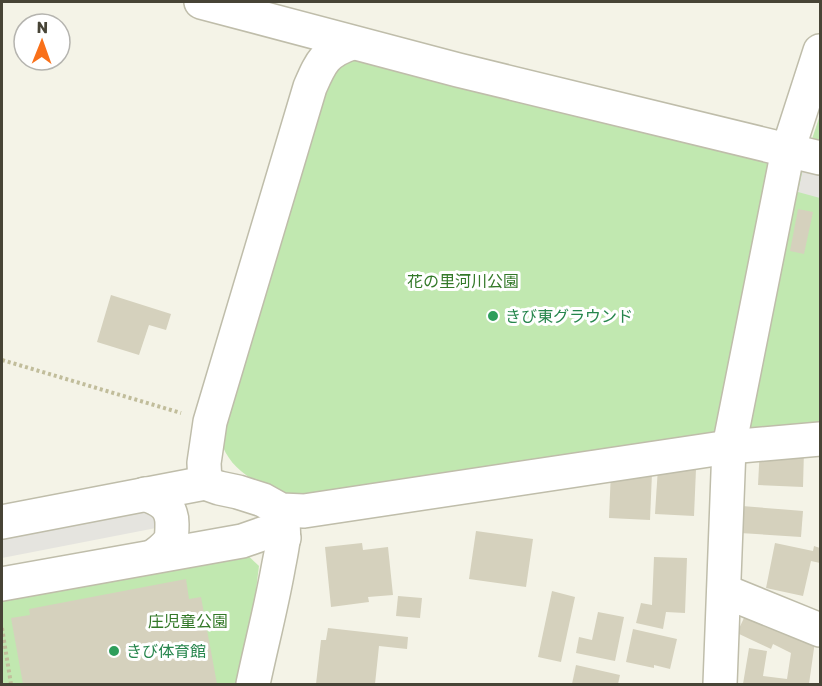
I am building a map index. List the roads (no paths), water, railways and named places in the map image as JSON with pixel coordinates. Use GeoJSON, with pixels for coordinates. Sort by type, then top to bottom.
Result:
{"type":"FeatureCollection","features":[{"type":"Feature","properties":{"kind":"street"},"geometry":{"type":"LineString","coordinates":[[201,2],[458,70],[791,141],[820,158]]}},
{"type":"Feature","properties":{"kind":"street"},"geometry":{"type":"LineString","coordinates":[[205,483],[204,463],[210,422],[310,87],[317,70],[327,56],[338,48],[352,43]]}},
{"type":"Feature","properties":{"kind":"street"},"geometry":{"type":"LineString","coordinates":[[720,684],[729,447],[791,141],[820,51]]}},
{"type":"Feature","properties":{"kind":"street"},"geometry":{"type":"LineString","coordinates":[[2,584],[242,541],[265,533],[304,511],[729,447],[820,440]]}},
{"type":"Feature","properties":{"kind":"street"},"geometry":{"type":"LineString","coordinates":[[2,522],[205,483],[263,500],[282,524],[275,588],[253,684]]}},
{"type":"Feature","properties":{"kind":"street"},"geometry":{"type":"LineString","coordinates":[[145,494],[158,498],[171,512],[171,538],[154,556]]}},
{"type":"Feature","properties":{"kind":"street"},"geometry":{"type":"LineString","coordinates":[[724,591],[820,630]]}},
{"type":"Feature","properties":{"kind":"place","name":"きび東グラウンド"},"geometry":{"type":"Point","coordinates":[493,316]}},
{"type":"Feature","properties":{"kind":"place","name":"きび体育館"},"geometry":{"type":"Point","coordinates":[114,651]}},
{"type":"Feature","properties":{"kind":"park label","name":"花の里河川公園"},"geometry":{"type":"Point","coordinates":[463,281]}},
{"type":"Feature","properties":{"kind":"park label","name":"庄児童公園"},"geometry":{"type":"Point","coordinates":[188,621]}}]}
